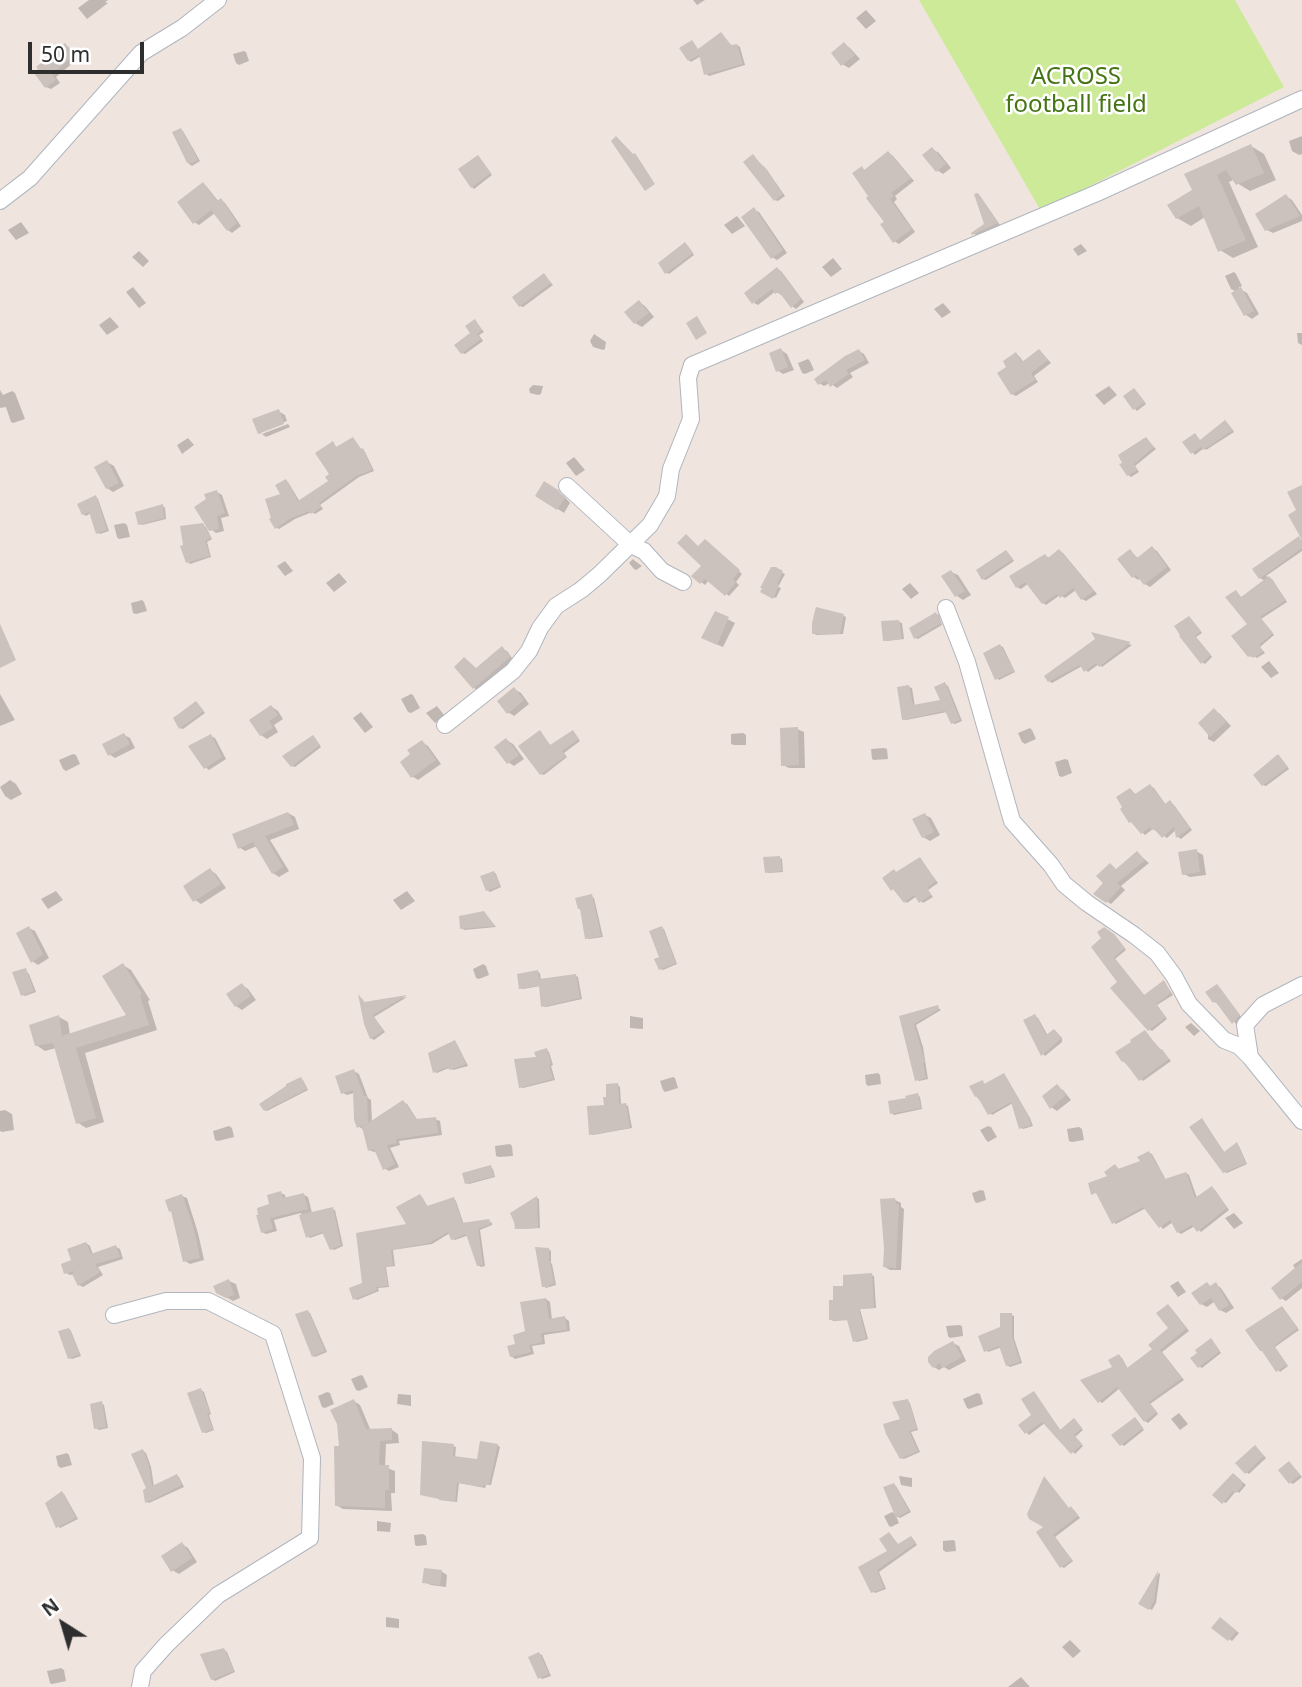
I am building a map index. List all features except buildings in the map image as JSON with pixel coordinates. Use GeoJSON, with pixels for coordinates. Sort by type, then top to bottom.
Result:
{"type":"FeatureCollection","features":[{"type":"Feature","properties":{"kind":"street"},"geometry":{"type":"LineString","coordinates":[[0,201],[30,178],[141,53],[182,28],[218,0]]}},
{"type":"Feature","properties":{"kind":"street"},"geometry":{"type":"LineString","coordinates":[[445,725],[513,671],[529,651],[540,628],[556,606],[581,590],[650,525],[667,496],[671,469],[691,419],[688,378],[692,365],[1097,193],[1302,99]]}},
{"type":"Feature","properties":{"kind":"street"},"geometry":{"type":"LineString","coordinates":[[567,486],[631,545],[644,551],[663,571],[683,582]]}},
{"type":"Feature","properties":{"kind":"street"},"geometry":{"type":"LineString","coordinates":[[946,608],[967,662],[1012,821],[1064,884],[1157,953],[1174,976],[1189,1004],[1224,1040],[1239,1046],[1250,1057],[1302,1121]]}},
{"type":"Feature","properties":{"kind":"street"},"geometry":{"type":"LineString","coordinates":[[1250,1057],[1245,1025],[1263,1005],[1302,985]]}},
{"type":"Feature","properties":{"kind":"street"},"geometry":{"type":"LineString","coordinates":[[114,1315],[166,1301],[208,1301],[273,1334],[312,1458],[310,1538],[218,1595],[143,1671],[140,1687]]}},
{"type":"Feature","properties":{"kind":"green space","name":"ACROSS football field"},"geometry":{"type":"Polygon","coordinates":[[[919,0],[1235,0],[1284,87],[1041,211],[919,0]]]}}]}
